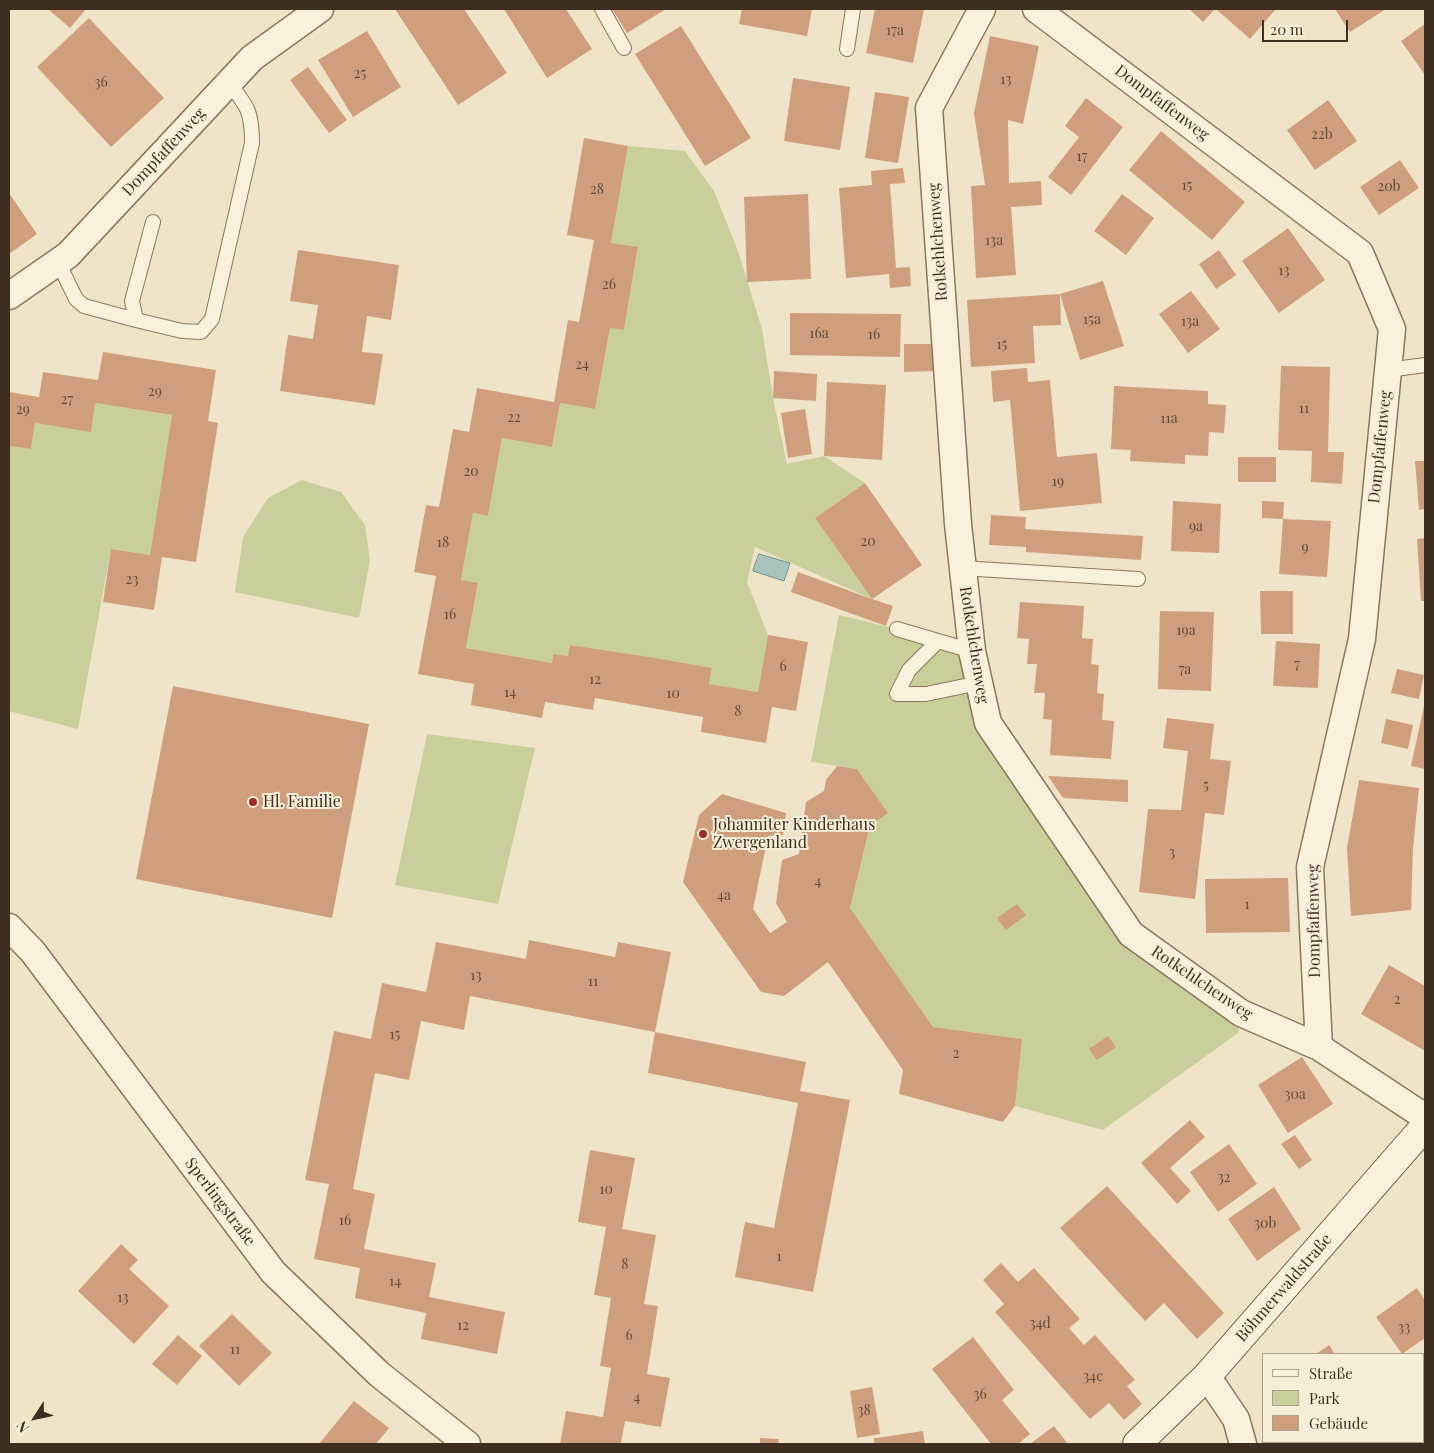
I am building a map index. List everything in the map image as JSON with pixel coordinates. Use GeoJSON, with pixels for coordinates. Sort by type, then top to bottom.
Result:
{"type":"FeatureCollection","features":[{"type":"Feature","properties":{"kind":"street","name":"Dompfaffenweg"},"geometry":{"type":"LineString","coordinates":[[9,296],[68,256],[252,58],[320,9]]}},
{"type":"Feature","properties":{"kind":"street","name":"Rotkehlchenweg"},"geometry":{"type":"LineString","coordinates":[[982,9],[929,108],[962,568],[972,652],[988,723],[1131,934],[1241,1013],[1319,1047],[1425,1118]]}},
{"type":"Feature","properties":{"kind":"street","name":"Dompfaffenweg"},"geometry":{"type":"LineString","coordinates":[[1036,9],[1360,253],[1392,329],[1362,639],[1310,868],[1319,1047]]}},
{"type":"Feature","properties":{"kind":"street","name":"Sperlingstraße"},"geometry":{"type":"LineString","coordinates":[[9,927],[33,952],[272,1272],[379,1374],[467,1444]]}},
{"type":"Feature","properties":{"kind":"street","name":"Böhmerwaldstraße"},"geometry":{"type":"LineString","coordinates":[[1137,1444],[1207,1376],[1425,1126]]}},
{"type":"Feature","properties":{"kind":"street"},"geometry":{"type":"LineString","coordinates":[[1207,1376],[1236,1419],[1243,1444]]}},
{"type":"Feature","properties":{"kind":"lane"},"geometry":{"type":"LineString","coordinates":[[602,9],[624,48]]}},
{"type":"Feature","properties":{"kind":"lane"},"geometry":{"type":"LineString","coordinates":[[846,49],[853,9]]}},
{"type":"Feature","properties":{"kind":"lane"},"geometry":{"type":"LineString","coordinates":[[58,262],[76,299],[84,306],[182,331],[201,332],[212,319],[252,143],[252,126],[248,107],[229,83]]}},
{"type":"Feature","properties":{"kind":"lane"},"geometry":{"type":"LineString","coordinates":[[136,320],[132,300],[153,222]]}},
{"type":"Feature","properties":{"kind":"lane"},"geometry":{"type":"LineString","coordinates":[[1388,370],[1425,365]]}},
{"type":"Feature","properties":{"kind":"lane"},"geometry":{"type":"LineString","coordinates":[[962,568],[1138,579]]}},
{"type":"Feature","properties":{"kind":"lane"},"geometry":{"type":"LineString","coordinates":[[897,629],[972,652]]}},
{"type":"Feature","properties":{"kind":"lane"},"geometry":{"type":"LineString","coordinates":[[938,641],[909,670],[897,694],[926,694],[979,683]]}},
{"type":"Feature","properties":{"kind":"green space"},"geometry":{"type":"Polygon","coordinates":[[[628,146],[685,151],[714,191],[738,251],[762,329],[773,398],[787,464],[824,456],[865,483],[815,518],[872,599],[755,547],[747,582],[768,635],[758,692],[709,684],[712,668],[570,645],[568,656],[553,654],[552,663],[466,648],[478,584],[461,580],[473,513],[488,516],[502,438],[552,447],[560,403],[595,409],[610,328],[624,330],[638,248],[611,243],[628,146]]]}},
{"type":"Feature","properties":{"kind":"green space"},"geometry":{"type":"Polygon","coordinates":[[[95,403],[172,415],[150,555],[111,549],[78,729],[9,711],[9,446],[31,449],[35,423],[90,431],[95,403]]]}},
{"type":"Feature","properties":{"kind":"green space"},"geometry":{"type":"Polygon","coordinates":[[[302,480],[341,492],[365,525],[370,561],[359,618],[235,592],[243,537],[268,498],[302,480]]]}},
{"type":"Feature","properties":{"kind":"green space"},"geometry":{"type":"Polygon","coordinates":[[[839,615],[897,629],[972,651],[988,723],[1131,934],[1241,1013],[1238,1033],[1103,1130],[1015,1106],[1022,1039],[933,1027],[850,908],[870,826],[888,813],[857,769],[811,762],[839,615]]]}},
{"type":"Feature","properties":{"kind":"green space"},"geometry":{"type":"Polygon","coordinates":[[[427,734],[535,748],[498,904],[395,885],[427,734]]]}},
{"type":"Feature","properties":{"kind":"water"},"geometry":{"type":"Polygon","coordinates":[[[759,554],[790,563],[784,581],[753,571],[759,554]]]}},
{"type":"Feature","properties":{"kind":"building"},"geometry":{"type":"Polygon","coordinates":[[[48,9],[86,9],[70,28],[48,9]]]}},
{"type":"Feature","properties":{"kind":"building"},"geometry":{"type":"Polygon","coordinates":[[[395,9],[464,9],[507,73],[458,105],[395,9]]]}},
{"type":"Feature","properties":{"kind":"building"},"geometry":{"type":"Polygon","coordinates":[[[504,9],[566,9],[592,49],[547,78],[504,9]]]}},
{"type":"Feature","properties":{"kind":"building"},"geometry":{"type":"Polygon","coordinates":[[[612,9],[666,9],[627,33],[612,9]]]}},
{"type":"Feature","properties":{"kind":"building"},"geometry":{"type":"Polygon","coordinates":[[[742,9],[812,9],[807,36],[739,24],[742,9]]]}},
{"type":"Feature","properties":{"kind":"building"},"geometry":{"type":"Polygon","coordinates":[[[875,9],[924,9],[913,63],[866,53],[875,9]]]}},
{"type":"Feature","properties":{"kind":"building"},"geometry":{"type":"Polygon","coordinates":[[[1189,9],[1215,9],[1203,22],[1189,9]]]}},
{"type":"Feature","properties":{"kind":"building"},"geometry":{"type":"Polygon","coordinates":[[[1216,9],[1276,9],[1250,39],[1216,9]]]}},
{"type":"Feature","properties":{"kind":"building"},"geometry":{"type":"Polygon","coordinates":[[[1335,9],[1386,9],[1350,32],[1335,9]]]}},
{"type":"Feature","properties":{"kind":"building"},"geometry":{"type":"Polygon","coordinates":[[[89,18],[164,98],[111,147],[37,67],[89,18]]]}},
{"type":"Feature","properties":{"kind":"building"},"geometry":{"type":"Polygon","coordinates":[[[1425,24],[1425,75],[1401,41],[1425,24]]]}},
{"type":"Feature","properties":{"kind":"building"},"geometry":{"type":"Polygon","coordinates":[[[681,26],[751,138],[705,166],[635,54],[681,26]]]}},
{"type":"Feature","properties":{"kind":"building"},"geometry":{"type":"Polygon","coordinates":[[[367,31],[401,87],[353,117],[318,60],[367,31]]]}},
{"type":"Feature","properties":{"kind":"building"},"geometry":{"type":"Polygon","coordinates":[[[990,36],[1039,46],[1023,124],[1008,120],[1009,183],[1041,181],[1042,205],[1011,207],[1016,275],[976,278],[971,186],[985,185],[974,113],[990,36]]]}},
{"type":"Feature","properties":{"kind":"building"},"geometry":{"type":"Polygon","coordinates":[[[308,67],[347,120],[329,133],[290,80],[308,67]]]}},
{"type":"Feature","properties":{"kind":"building"},"geometry":{"type":"Polygon","coordinates":[[[793,78],[850,87],[840,150],[784,141],[793,78]]]}},
{"type":"Feature","properties":{"kind":"building"},"geometry":{"type":"Polygon","coordinates":[[[875,92],[909,97],[898,163],[865,158],[875,92]]]}},
{"type":"Feature","properties":{"kind":"building"},"geometry":{"type":"Polygon","coordinates":[[[1086,98],[1123,127],[1071,195],[1048,177],[1079,137],[1065,126],[1086,98]]]}},
{"type":"Feature","properties":{"kind":"building"},"geometry":{"type":"Polygon","coordinates":[[[1328,100],[1357,141],[1315,170],[1287,130],[1328,100]]]}},
{"type":"Feature","properties":{"kind":"building"},"geometry":{"type":"Polygon","coordinates":[[[1161,131],[1245,202],[1212,240],[1129,170],[1161,131]]]}},
{"type":"Feature","properties":{"kind":"building"},"geometry":{"type":"Polygon","coordinates":[[[584,138],[628,146],[611,243],[638,247],[624,330],[610,328],[595,409],[560,403],[552,447],[502,438],[488,516],[473,513],[461,580],[478,583],[466,648],[552,663],[553,654],[568,656],[570,645],[712,668],[709,684],[758,692],[768,635],[808,642],[796,711],[772,707],[766,743],[701,732],[703,717],[595,698],[593,710],[545,702],[542,718],[471,705],[474,684],[418,674],[436,576],[414,572],[426,505],[439,507],[453,429],[469,432],[477,388],[554,402],[568,320],[579,322],[594,240],[567,235],[584,138]]]}},
{"type":"Feature","properties":{"kind":"building"},"geometry":{"type":"Polygon","coordinates":[[[1400,160],[1419,188],[1379,215],[1360,187],[1400,160]]]}},
{"type":"Feature","properties":{"kind":"building"},"geometry":{"type":"Polygon","coordinates":[[[903,168],[905,183],[890,184],[896,268],[910,267],[911,286],[890,288],[889,274],[846,278],[839,188],[872,185],[871,171],[903,168]]]}},
{"type":"Feature","properties":{"kind":"building"},"geometry":{"type":"Polygon","coordinates":[[[9,193],[37,234],[9,254],[9,193]]]}},
{"type":"Feature","properties":{"kind":"building"},"geometry":{"type":"Polygon","coordinates":[[[808,194],[811,279],[747,282],[744,197],[808,194]]]}},
{"type":"Feature","properties":{"kind":"building"},"geometry":{"type":"Polygon","coordinates":[[[1122,194],[1154,218],[1126,255],[1094,231],[1122,194]]]}},
{"type":"Feature","properties":{"kind":"building"},"geometry":{"type":"Polygon","coordinates":[[[1288,228],[1325,280],[1279,313],[1242,261],[1288,228]]]}},
{"type":"Feature","properties":{"kind":"building"},"geometry":{"type":"Polygon","coordinates":[[[298,250],[399,265],[391,320],[367,316],[362,352],[383,354],[375,405],[280,391],[288,335],[313,339],[318,305],[290,301],[298,250]]]}},
{"type":"Feature","properties":{"kind":"building"},"geometry":{"type":"Polygon","coordinates":[[[1219,250],[1236,275],[1216,289],[1199,264],[1219,250]]]}},
{"type":"Feature","properties":{"kind":"building"},"geometry":{"type":"Polygon","coordinates":[[[1103,281],[1124,346],[1080,360],[1060,294],[1103,281]]]}},
{"type":"Feature","properties":{"kind":"building"},"geometry":{"type":"Polygon","coordinates":[[[1191,291],[1220,329],[1188,353],[1159,314],[1191,291]]]}},
{"type":"Feature","properties":{"kind":"building"},"geometry":{"type":"Polygon","coordinates":[[[1060,294],[1061,325],[1033,326],[1035,363],[971,367],[967,300],[1060,294]]]}},
{"type":"Feature","properties":{"kind":"building"},"geometry":{"type":"Polygon","coordinates":[[[790,313],[901,314],[900,357],[790,355],[790,313]]]}},
{"type":"Feature","properties":{"kind":"building"},"geometry":{"type":"Polygon","coordinates":[[[904,344],[933,344],[933,371],[904,372],[904,344]]]}},
{"type":"Feature","properties":{"kind":"building"},"geometry":{"type":"Polygon","coordinates":[[[103,352],[216,370],[208,421],[218,423],[196,562],[162,557],[154,610],[103,602],[111,549],[150,555],[172,415],[95,403],[91,432],[35,423],[31,449],[9,446],[9,392],[39,397],[43,372],[98,380],[103,352]]]}},
{"type":"Feature","properties":{"kind":"building"},"geometry":{"type":"Polygon","coordinates":[[[1281,366],[1330,367],[1328,452],[1344,452],[1342,484],[1311,482],[1312,451],[1278,450],[1281,366]]]}},
{"type":"Feature","properties":{"kind":"building"},"geometry":{"type":"Polygon","coordinates":[[[1027,368],[1028,382],[1050,380],[1057,457],[1097,453],[1102,503],[1020,511],[1010,400],[993,402],[991,371],[1027,368]]]}},
{"type":"Feature","properties":{"kind":"building"},"geometry":{"type":"Polygon","coordinates":[[[774,371],[817,374],[816,401],[773,398],[774,371]]]}},
{"type":"Feature","properties":{"kind":"building"},"geometry":{"type":"Polygon","coordinates":[[[827,382],[886,385],[882,460],[824,456],[827,382]]]}},
{"type":"Feature","properties":{"kind":"building"},"geometry":{"type":"Polygon","coordinates":[[[1114,386],[1208,391],[1208,404],[1226,405],[1224,433],[1209,432],[1208,456],[1185,455],[1185,464],[1130,461],[1131,450],[1111,449],[1114,386]]]}},
{"type":"Feature","properties":{"kind":"building"},"geometry":{"type":"Polygon","coordinates":[[[805,409],[812,454],[788,458],[781,413],[805,409]]]}},
{"type":"Feature","properties":{"kind":"building"},"geometry":{"type":"Polygon","coordinates":[[[1238,457],[1276,457],[1276,482],[1238,482],[1238,457]]]}},
{"type":"Feature","properties":{"kind":"building"},"geometry":{"type":"Polygon","coordinates":[[[1415,461],[1425,461],[1425,509],[1419,510],[1415,461]]]}},
{"type":"Feature","properties":{"kind":"building"},"geometry":{"type":"Polygon","coordinates":[[[865,483],[922,565],[872,599],[815,518],[865,483]]]}},
{"type":"Feature","properties":{"kind":"building"},"geometry":{"type":"Polygon","coordinates":[[[1173,501],[1221,504],[1219,553],[1171,551],[1173,501]]]}},
{"type":"Feature","properties":{"kind":"building"},"geometry":{"type":"Polygon","coordinates":[[[1262,501],[1284,502],[1283,519],[1262,518],[1262,501]]]}},
{"type":"Feature","properties":{"kind":"building"},"geometry":{"type":"Polygon","coordinates":[[[991,515],[1026,517],[1025,529],[1143,536],[1141,560],[1026,552],[1026,547],[989,545],[991,515]]]}},
{"type":"Feature","properties":{"kind":"building"},"geometry":{"type":"Polygon","coordinates":[[[1283,519],[1331,521],[1327,577],[1279,574],[1283,519]]]}},
{"type":"Feature","properties":{"kind":"building"},"geometry":{"type":"Polygon","coordinates":[[[1425,538],[1425,601],[1421,601],[1417,539],[1425,538]]]}},
{"type":"Feature","properties":{"kind":"building"},"geometry":{"type":"Polygon","coordinates":[[[798,572],[893,606],[886,626],[791,592],[798,572]]]}},
{"type":"Feature","properties":{"kind":"building"},"geometry":{"type":"Polygon","coordinates":[[[1260,591],[1293,591],[1293,634],[1261,634],[1260,591]]]}},
{"type":"Feature","properties":{"kind":"building"},"geometry":{"type":"Polygon","coordinates":[[[1020,602],[1084,606],[1082,638],[1093,639],[1091,664],[1099,665],[1097,693],[1104,694],[1102,720],[1114,721],[1111,759],[1050,755],[1052,720],[1043,719],[1045,693],[1034,693],[1037,664],[1027,664],[1029,639],[1017,638],[1020,602]]]}},
{"type":"Feature","properties":{"kind":"building"},"geometry":{"type":"Polygon","coordinates":[[[1160,611],[1214,612],[1211,691],[1158,689],[1160,611]]]}},
{"type":"Feature","properties":{"kind":"building"},"geometry":{"type":"Polygon","coordinates":[[[1276,641],[1320,644],[1318,688],[1273,686],[1276,641]]]}},
{"type":"Feature","properties":{"kind":"building"},"geometry":{"type":"Polygon","coordinates":[[[1397,669],[1424,675],[1419,699],[1391,693],[1397,669]]]}},
{"type":"Feature","properties":{"kind":"building","name":"Hl. Familie"},"geometry":{"type":"Polygon","coordinates":[[[173,686],[369,724],[332,918],[136,879],[173,686]]]}},
{"type":"Feature","properties":{"kind":"building"},"geometry":{"type":"Polygon","coordinates":[[[1425,706],[1425,769],[1411,766],[1425,706]]]}},
{"type":"Feature","properties":{"kind":"building"},"geometry":{"type":"Polygon","coordinates":[[[1167,718],[1214,724],[1210,759],[1231,761],[1224,815],[1205,813],[1195,899],[1139,892],[1148,809],[1181,810],[1188,751],[1163,748],[1167,718]]]}},
{"type":"Feature","properties":{"kind":"building"},"geometry":{"type":"Polygon","coordinates":[[[1386,719],[1413,725],[1408,749],[1381,743],[1386,719]]]}},
{"type":"Feature","properties":{"kind":"building"},"geometry":{"type":"Polygon","coordinates":[[[837,766],[857,769],[888,813],[870,826],[850,908],[933,1027],[1022,1039],[1015,1106],[1003,1122],[899,1094],[903,1070],[828,962],[784,996],[761,992],[683,882],[699,815],[722,794],[786,813],[783,835],[768,836],[753,909],[770,933],[787,922],[776,903],[782,860],[799,854],[806,802],[824,791],[826,780],[837,766]]]}},
{"type":"Feature","properties":{"kind":"building"},"geometry":{"type":"Polygon","coordinates":[[[1048,776],[1128,780],[1128,802],[1063,798],[1048,776]]]}},
{"type":"Feature","properties":{"kind":"building"},"geometry":{"type":"Polygon","coordinates":[[[1359,780],[1419,788],[1413,849],[1411,910],[1351,916],[1347,848],[1359,780]]]}},
{"type":"Feature","properties":{"kind":"building"},"geometry":{"type":"Polygon","coordinates":[[[1288,878],[1290,932],[1206,933],[1205,879],[1288,878]]]}},
{"type":"Feature","properties":{"kind":"building"},"geometry":{"type":"Polygon","coordinates":[[[1017,904],[1026,915],[1006,930],[997,918],[1017,904]]]}},
{"type":"Feature","properties":{"kind":"building"},"geometry":{"type":"Polygon","coordinates":[[[529,940],[615,957],[618,942],[671,952],[655,1032],[470,996],[464,1030],[421,1021],[409,1080],[375,1073],[353,1189],[375,1194],[364,1249],[436,1263],[429,1297],[505,1312],[497,1354],[421,1339],[426,1313],[355,1298],[360,1268],[314,1259],[329,1184],[305,1180],[334,1031],[371,1039],[382,983],[426,992],[436,942],[526,959],[529,940]]]}},
{"type":"Feature","properties":{"kind":"building"},"geometry":{"type":"Polygon","coordinates":[[[1389,965],[1425,986],[1425,1051],[1361,1014],[1389,965]]]}},
{"type":"Feature","properties":{"kind":"building"},"geometry":{"type":"Polygon","coordinates":[[[655,1032],[806,1062],[800,1091],[850,1100],[813,1292],[735,1277],[745,1222],[774,1228],[798,1103],[648,1073],[655,1032]]]}},
{"type":"Feature","properties":{"kind":"building"},"geometry":{"type":"Polygon","coordinates":[[[1108,1036],[1116,1047],[1097,1060],[1089,1049],[1108,1036]]]}},
{"type":"Feature","properties":{"kind":"building"},"geometry":{"type":"Polygon","coordinates":[[[1302,1057],[1333,1104],[1288,1133],[1258,1085],[1302,1057]]]}},
{"type":"Feature","properties":{"kind":"building"},"geometry":{"type":"Polygon","coordinates":[[[1190,1120],[1205,1137],[1170,1168],[1191,1191],[1177,1204],[1141,1163],[1190,1120]]]}},
{"type":"Feature","properties":{"kind":"building"},"geometry":{"type":"Polygon","coordinates":[[[1295,1135],[1312,1160],[1299,1169],[1281,1144],[1295,1135]]]}},
{"type":"Feature","properties":{"kind":"building"},"geometry":{"type":"Polygon","coordinates":[[[1229,1144],[1257,1184],[1218,1212],[1190,1172],[1229,1144]]]}},
{"type":"Feature","properties":{"kind":"building"},"geometry":{"type":"Polygon","coordinates":[[[590,1150],[635,1158],[622,1229],[656,1235],[644,1304],[658,1306],[647,1374],[670,1378],[661,1427],[625,1421],[621,1444],[560,1444],[566,1411],[603,1417],[611,1368],[600,1366],[611,1298],[594,1295],[606,1227],[578,1222],[590,1150]]]}},
{"type":"Feature","properties":{"kind":"building"},"geometry":{"type":"Polygon","coordinates":[[[1107,1186],[1224,1313],[1197,1339],[1164,1303],[1145,1321],[1060,1228],[1107,1186]]]}},
{"type":"Feature","properties":{"kind":"building"},"geometry":{"type":"Polygon","coordinates":[[[1274,1187],[1301,1229],[1257,1261],[1228,1219],[1274,1187]]]}},
{"type":"Feature","properties":{"kind":"building"},"geometry":{"type":"Polygon","coordinates":[[[121,1244],[138,1260],[129,1269],[169,1306],[134,1344],[78,1291],[121,1244]]]}},
{"type":"Feature","properties":{"kind":"building"},"geometry":{"type":"Polygon","coordinates":[[[1001,1263],[1018,1282],[1034,1268],[1080,1319],[1069,1328],[1084,1345],[1095,1335],[1135,1380],[1127,1386],[1142,1404],[1124,1420],[1109,1403],[1090,1419],[995,1312],[1004,1304],[983,1280],[1001,1263]]]}},
{"type":"Feature","properties":{"kind":"building"},"geometry":{"type":"Polygon","coordinates":[[[1417,1288],[1425,1300],[1425,1338],[1401,1353],[1376,1317],[1417,1288]]]}},
{"type":"Feature","properties":{"kind":"building"},"geometry":{"type":"Polygon","coordinates":[[[232,1314],[272,1353],[239,1386],[199,1346],[232,1314]]]}},
{"type":"Feature","properties":{"kind":"building"},"geometry":{"type":"Polygon","coordinates":[[[178,1335],[202,1356],[177,1385],[152,1364],[178,1335]]]}},
{"type":"Feature","properties":{"kind":"building"},"geometry":{"type":"Polygon","coordinates":[[[973,1337],[1014,1390],[1002,1400],[1030,1434],[1018,1444],[991,1444],[932,1369],[973,1337]]]}},
{"type":"Feature","properties":{"kind":"building"},"geometry":{"type":"Polygon","coordinates":[[[1329,1345],[1334,1353],[1317,1353],[1329,1345]]]}},
{"type":"Feature","properties":{"kind":"building"},"geometry":{"type":"Polygon","coordinates":[[[872,1387],[880,1434],[857,1438],[850,1391],[872,1387]]]}},
{"type":"Feature","properties":{"kind":"building"},"geometry":{"type":"Polygon","coordinates":[[[354,1401],[389,1428],[376,1444],[319,1444],[354,1401]]]}},
{"type":"Feature","properties":{"kind":"building"},"geometry":{"type":"Polygon","coordinates":[[[1054,1426],[1068,1444],[1030,1444],[1054,1426]]]}},
{"type":"Feature","properties":{"kind":"building"},"geometry":{"type":"Polygon","coordinates":[[[923,1431],[925,1444],[874,1444],[874,1438],[923,1431]]]}},
{"type":"Feature","properties":{"kind":"building"},"geometry":{"type":"Polygon","coordinates":[[[760,1438],[779,1439],[778,1444],[760,1444],[760,1438]]]}},
{"type":"Feature","properties":{"kind":"building"},"geometry":{"type":"Polygon","coordinates":[[[1270,1443],[1316,1443],[1316,1444],[1270,1443]]]}},
{"type":"Feature","properties":{"kind":"place","name":"Hl. Familie"},"geometry":{"type":"Point","coordinates":[253,802]}},
{"type":"Feature","properties":{"kind":"place","name":"Johanniter Kinderhaus Zwergenland"},"geometry":{"type":"Point","coordinates":[703,834]}}]}
